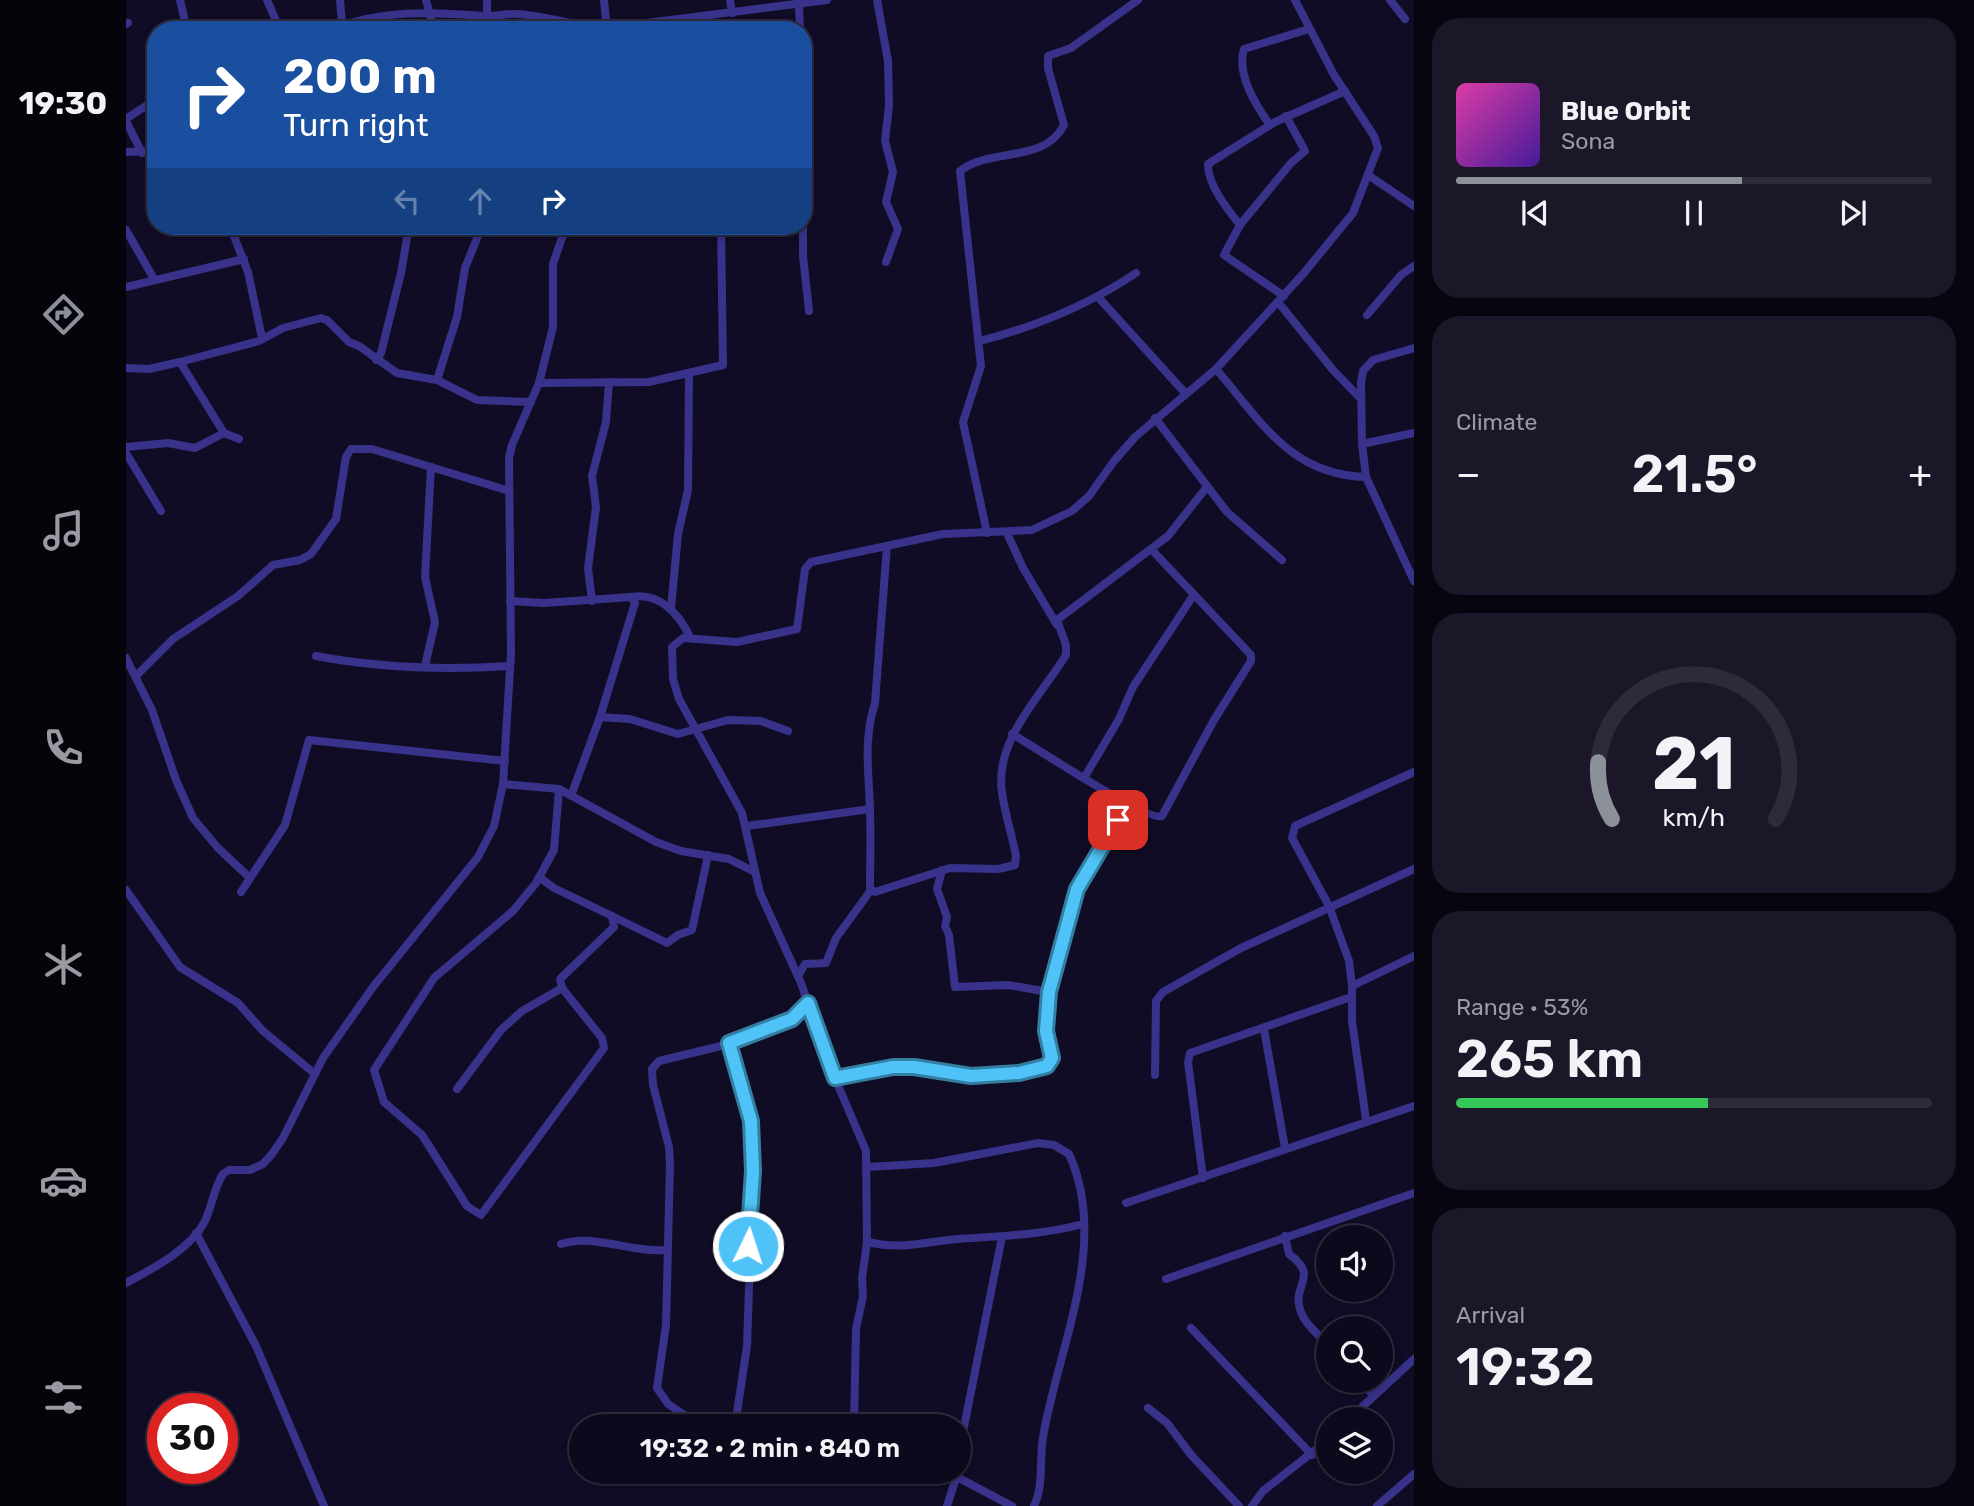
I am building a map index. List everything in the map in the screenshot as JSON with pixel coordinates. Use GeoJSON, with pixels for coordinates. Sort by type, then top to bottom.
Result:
{"type":"FeatureCollection","features":[{"type":"Feature","properties":{"kind":"street"},"geometry":{"type":"LineString","coordinates":[[180,0],[185,21]]}},
{"type":"Feature","properties":{"kind":"street"},"geometry":{"type":"LineString","coordinates":[[267,0],[276,21]]}},
{"type":"Feature","properties":{"kind":"street"},"geometry":{"type":"LineString","coordinates":[[340,0],[342,21]]}},
{"type":"Feature","properties":{"kind":"street"},"geometry":{"type":"LineString","coordinates":[[426,0],[432,21]]}},
{"type":"Feature","properties":{"kind":"street"},"geometry":{"type":"LineString","coordinates":[[487,0],[487,16]]}},
{"type":"Feature","properties":{"kind":"street"},"geometry":{"type":"LineString","coordinates":[[604,0],[607,21]]}},
{"type":"Feature","properties":{"kind":"street"},"geometry":{"type":"LineString","coordinates":[[730,0],[732,13]]}},
{"type":"Feature","properties":{"kind":"street"},"geometry":{"type":"LineString","coordinates":[[670,21],[799,6],[827,0]]}},
{"type":"Feature","properties":{"kind":"street"},"geometry":{"type":"LineString","coordinates":[[877,0],[888,61],[889,105],[885,141],[893,173],[886,202],[898,229],[886,262]]}},
{"type":"Feature","properties":{"kind":"street"},"geometry":{"type":"LineString","coordinates":[[987,533],[963,422],[981,372],[980,341],[971,286],[960,172],[993,159],[1041,147],[1053,140],[1064,125],[1048,68],[1048,56],[1072,48],[1138,0]]}},
{"type":"Feature","properties":{"kind":"street"},"geometry":{"type":"LineString","coordinates":[[854,1414],[856,1329],[863,1296],[862,1278],[867,1242],[868,1167],[860,1133],[835,1078],[798,976],[765,905],[753,872],[753,854],[747,826],[694,728],[673,679],[672,647],[676,642],[690,637],[737,642],[797,629],[808,565],[943,534],[1007,533],[1044,527],[1072,511],[1089,496],[1114,461],[1156,418],[1216,369],[1281,299],[1348,220],[1377,153],[1376,142],[1309,29],[1295,0]]}},
{"type":"Feature","properties":{"kind":"street"},"geometry":{"type":"LineString","coordinates":[[1390,0],[1405,19]]}},
{"type":"Feature","properties":{"kind":"street"},"geometry":{"type":"LineString","coordinates":[[799,6],[800,21]]}},
{"type":"Feature","properties":{"kind":"street"},"geometry":{"type":"LineString","coordinates":[[355,21],[374,15],[464,13],[487,16],[516,13],[557,21]]}},
{"type":"Feature","properties":{"kind":"street"},"geometry":{"type":"LineString","coordinates":[[1270,125],[1254,102],[1242,58],[1244,49],[1309,29]]}},
{"type":"Feature","properties":{"kind":"street"},"geometry":{"type":"LineString","coordinates":[[1240,225],[1224,203],[1209,174],[1208,164],[1286,116],[1345,91]]}},
{"type":"Feature","properties":{"kind":"street"},"geometry":{"type":"LineString","coordinates":[[142,153],[126,120],[147,105]]}},
{"type":"Feature","properties":{"kind":"street"},"geometry":{"type":"LineString","coordinates":[[1286,116],[1305,150],[1240,225],[1224,255],[1281,299],[1333,370],[1362,399]]}},
{"type":"Feature","properties":{"kind":"street"},"geometry":{"type":"LineString","coordinates":[[126,152],[147,152]]}},
{"type":"Feature","properties":{"kind":"street"},"geometry":{"type":"LineString","coordinates":[[1368,175],[1414,206]]}},
{"type":"Feature","properties":{"kind":"street"},"geometry":{"type":"LineString","coordinates":[[126,230],[154,279]]}},
{"type":"Feature","properties":{"kind":"street"},"geometry":{"type":"LineString","coordinates":[[234,235],[244,259],[262,338]]}},
{"type":"Feature","properties":{"kind":"street"},"geometry":{"type":"LineString","coordinates":[[376,360],[381,353],[407,235]]}},
{"type":"Feature","properties":{"kind":"street"},"geometry":{"type":"LineString","coordinates":[[437,380],[457,317],[465,268],[478,235]]}},
{"type":"Feature","properties":{"kind":"street"},"geometry":{"type":"LineString","coordinates":[[126,1283],[162,1262],[196,1233],[204,1224],[223,1174],[229,1170],[250,1170],[262,1164],[272,1154],[283,1138],[315,1074],[373,987],[486,845],[494,827],[503,784],[510,666],[509,491],[512,444],[539,383],[553,327],[554,264],[563,235]]}},
{"type":"Feature","properties":{"kind":"street"},"geometry":{"type":"LineString","coordinates":[[539,383],[649,382],[720,367],[724,362],[720,322],[721,235]]}},
{"type":"Feature","properties":{"kind":"street"},"geometry":{"type":"LineString","coordinates":[[803,235],[809,312]]}},
{"type":"Feature","properties":{"kind":"street"},"geometry":{"type":"LineString","coordinates":[[126,287],[244,259]]}},
{"type":"Feature","properties":{"kind":"street"},"geometry":{"type":"LineString","coordinates":[[1367,315],[1401,275],[1414,266]]}},
{"type":"Feature","properties":{"kind":"street"},"geometry":{"type":"LineString","coordinates":[[980,341],[1009,334],[1099,298],[1136,273]]}},
{"type":"Feature","properties":{"kind":"street"},"geometry":{"type":"LineString","coordinates":[[1099,298],[1186,394]]}},
{"type":"Feature","properties":{"kind":"street"},"geometry":{"type":"LineString","coordinates":[[126,368],[149,369],[180,362],[321,318],[327,320],[342,337],[359,345],[397,373],[437,380],[477,400],[531,402]]}},
{"type":"Feature","properties":{"kind":"street"},"geometry":{"type":"LineString","coordinates":[[1414,348],[1373,360],[1367,365],[1363,371],[1362,399],[1362,444],[1366,477],[1414,581]]}},
{"type":"Feature","properties":{"kind":"street"},"geometry":{"type":"LineString","coordinates":[[180,362],[224,433],[239,439]]}},
{"type":"Feature","properties":{"kind":"street"},"geometry":{"type":"LineString","coordinates":[[1216,369],[1291,455],[1328,472],[1366,477]]}},
{"type":"Feature","properties":{"kind":"street"},"geometry":{"type":"LineString","coordinates":[[671,608],[678,534],[688,490],[689,373]]}},
{"type":"Feature","properties":{"kind":"street"},"geometry":{"type":"LineString","coordinates":[[592,601],[588,568],[596,507],[592,476],[606,422],[609,382]]}},
{"type":"Feature","properties":{"kind":"street"},"geometry":{"type":"LineString","coordinates":[[1156,418],[1206,488],[1233,519],[1282,560]]}},
{"type":"Feature","properties":{"kind":"street"},"geometry":{"type":"LineString","coordinates":[[126,447],[168,443],[195,448],[224,433]]}},
{"type":"Feature","properties":{"kind":"street"},"geometry":{"type":"LineString","coordinates":[[1362,444],[1414,433]]}},
{"type":"Feature","properties":{"kind":"street"},"geometry":{"type":"LineString","coordinates":[[136,676],[173,639],[238,597],[273,565],[300,560],[311,554],[336,519],[346,457],[351,449],[372,449],[509,491]]}},
{"type":"Feature","properties":{"kind":"street"},"geometry":{"type":"LineString","coordinates":[[126,453],[161,511]]}},
{"type":"Feature","properties":{"kind":"street"},"geometry":{"type":"LineString","coordinates":[[425,666],[435,622],[425,578],[431,467]]}},
{"type":"Feature","properties":{"kind":"street"},"geometry":{"type":"LineString","coordinates":[[1057,625],[1060,616],[1152,550],[1179,525],[1206,488]]}},
{"type":"Feature","properties":{"kind":"street"},"geometry":{"type":"LineString","coordinates":[[871,890],[891,888],[942,870],[1007,869],[1015,865],[1016,856],[1002,792],[1005,760],[1012,734],[1066,654],[1066,645],[1023,568],[1007,533]]}},
{"type":"Feature","properties":{"kind":"street"},"geometry":{"type":"LineString","coordinates":[[798,976],[805,964],[826,963],[836,938],[871,890],[870,809],[865,762],[869,746],[868,723],[874,703],[887,546]]}},
{"type":"Feature","properties":{"kind":"street"},"geometry":{"type":"LineString","coordinates":[[1012,734],[1128,804],[1158,818],[1162,816],[1214,720],[1251,662],[1248,649],[1193,596],[1152,550]]}},
{"type":"Feature","properties":{"kind":"street"},"geometry":{"type":"LineString","coordinates":[[1084,778],[1119,719],[1133,687],[1193,596]]}},
{"type":"Feature","properties":{"kind":"street"},"geometry":{"type":"LineString","coordinates":[[571,796],[600,717],[635,605],[631,597]]}},
{"type":"Feature","properties":{"kind":"street"},"geometry":{"type":"LineString","coordinates":[[510,601],[592,601],[645,597],[671,608],[680,617],[690,637]]}},
{"type":"Feature","properties":{"kind":"street"},"geometry":{"type":"LineString","coordinates":[[316,656],[355,664],[510,666]]}},
{"type":"Feature","properties":{"kind":"street"},"geometry":{"type":"LineString","coordinates":[[126,658],[152,710],[176,780],[193,818],[218,848],[250,878]]}},
{"type":"Feature","properties":{"kind":"street"},"geometry":{"type":"LineString","coordinates":[[600,717],[630,719],[678,734],[716,722],[746,720],[777,725],[788,731]]}},
{"type":"Feature","properties":{"kind":"street"},"geometry":{"type":"LineString","coordinates":[[241,892],[285,825],[309,740],[505,761]]}},
{"type":"Feature","properties":{"kind":"street"},"geometry":{"type":"LineString","coordinates":[[1366,1120],[1354,1047],[1349,961],[1329,906],[1292,838],[1293,828],[1414,772]]}},
{"type":"Feature","properties":{"kind":"street"},"geometry":{"type":"LineString","coordinates":[[503,784],[559,789],[656,842],[681,851],[729,859],[753,872]]}},
{"type":"Feature","properties":{"kind":"street"},"geometry":{"type":"LineString","coordinates":[[559,789],[554,850],[539,877],[513,911],[434,978],[374,1070],[376,1084],[384,1102],[422,1135],[467,1206],[481,1215],[604,1048],[602,1038],[562,988],[560,979],[614,927],[612,916]]}},
{"type":"Feature","properties":{"kind":"street"},"geometry":{"type":"LineString","coordinates":[[835,1078],[893,1067],[914,1067],[971,1076],[1019,1073],[1043,1068],[1050,1063],[1052,1058],[1046,1031],[1049,992],[1080,883],[1128,804]]}},
{"type":"Feature","properties":{"kind":"street"},"geometry":{"type":"LineString","coordinates":[[747,826],[870,809]]}},
{"type":"Feature","properties":{"kind":"street"},"geometry":{"type":"LineString","coordinates":[[539,877],[554,888],[667,943],[692,930],[708,855]]}},
{"type":"Feature","properties":{"kind":"street"},"geometry":{"type":"LineString","coordinates":[[1155,1074],[1159,996],[1241,948],[1414,869]]}},
{"type":"Feature","properties":{"kind":"street"},"geometry":{"type":"LineString","coordinates":[[942,870],[937,889],[947,914],[945,926],[949,935],[955,987],[1008,985],[1049,992]]}},
{"type":"Feature","properties":{"kind":"street"},"geometry":{"type":"LineString","coordinates":[[126,890],[180,967],[238,1003],[263,1031],[315,1074]]}},
{"type":"Feature","properties":{"kind":"street"},"geometry":{"type":"LineString","coordinates":[[1352,986],[1414,956]]}},
{"type":"Feature","properties":{"kind":"street"},"geometry":{"type":"LineString","coordinates":[[457,1089],[501,1030],[522,1011],[562,988]]}},
{"type":"Feature","properties":{"kind":"street"},"geometry":{"type":"LineString","coordinates":[[1203,1178],[1188,1056],[1192,1051],[1351,998]]}},
{"type":"Feature","properties":{"kind":"street"},"geometry":{"type":"LineString","coordinates":[[683,1414],[668,1404],[657,1388],[666,1325],[669,1147],[653,1085],[652,1069],[659,1060],[729,1043],[792,1019],[808,1003]]}},
{"type":"Feature","properties":{"kind":"street"},"geometry":{"type":"LineString","coordinates":[[1264,1028],[1285,1148]]}},
{"type":"Feature","properties":{"kind":"street"},"geometry":{"type":"LineString","coordinates":[[729,1043],[751,1121],[753,1171],[748,1241],[747,1346],[737,1414]]}},
{"type":"Feature","properties":{"kind":"street"},"geometry":{"type":"LineString","coordinates":[[1126,1203],[1414,1106]]}},
{"type":"Feature","properties":{"kind":"street"},"geometry":{"type":"LineString","coordinates":[[868,1167],[934,1163],[1018,1145],[1054,1145],[1063,1148],[1073,1162],[1081,1191],[1084,1248],[1080,1280],[1043,1436],[1038,1496],[1034,1506]]}},
{"type":"Feature","properties":{"kind":"street"},"geometry":{"type":"LineString","coordinates":[[1166,1279],[1414,1193]]}},
{"type":"Feature","properties":{"kind":"street"},"geometry":{"type":"LineString","coordinates":[[867,1242],[902,1248],[1045,1233],[1083,1224]]}},
{"type":"Feature","properties":{"kind":"street"},"geometry":{"type":"LineString","coordinates":[[196,1233],[256,1346],[324,1506]]}},
{"type":"Feature","properties":{"kind":"street"},"geometry":{"type":"LineString","coordinates":[[1285,1236],[1289,1254],[1300,1262],[1305,1272],[1299,1297],[1301,1313],[1316,1331]]}},
{"type":"Feature","properties":{"kind":"street"},"geometry":{"type":"LineString","coordinates":[[965,1414],[1002,1237]]}},
{"type":"Feature","properties":{"kind":"street"},"geometry":{"type":"LineString","coordinates":[[561,1244],[582,1240],[640,1252],[666,1251]]}},
{"type":"Feature","properties":{"kind":"street"},"geometry":{"type":"LineString","coordinates":[[1191,1328],[1312,1455]]}},
{"type":"Feature","properties":{"kind":"street"},"geometry":{"type":"LineString","coordinates":[[1361,1407],[1414,1359]]}},
{"type":"Feature","properties":{"kind":"street"},"geometry":{"type":"LineString","coordinates":[[1148,1408],[1167,1423],[1192,1456],[1239,1506]]}},
{"type":"Feature","properties":{"kind":"street"},"geometry":{"type":"LineString","coordinates":[[1252,1506],[1263,1491],[1316,1451]]}},
{"type":"Feature","properties":{"kind":"street"},"geometry":{"type":"LineString","coordinates":[[1377,1506],[1414,1474]]}},
{"type":"Feature","properties":{"kind":"street"},"geometry":{"type":"LineString","coordinates":[[971,1482],[1012,1506]]}},
{"type":"Feature","properties":{"kind":"street"},"geometry":{"type":"LineString","coordinates":[[947,1506],[954,1484]]}},
{"type":"Feature","properties":{"kind":"route"},"geometry":{"type":"LineString","coordinates":[[748,1246],[753,1171],[751,1121],[729,1043],[792,1019],[808,1003],[835,1078],[893,1067],[914,1067],[954,1076],[971,1076],[1019,1073],[1047,1066],[1052,1058],[1046,1031],[1049,992],[1071,920],[1077,889],[1118,820]]}}]}
